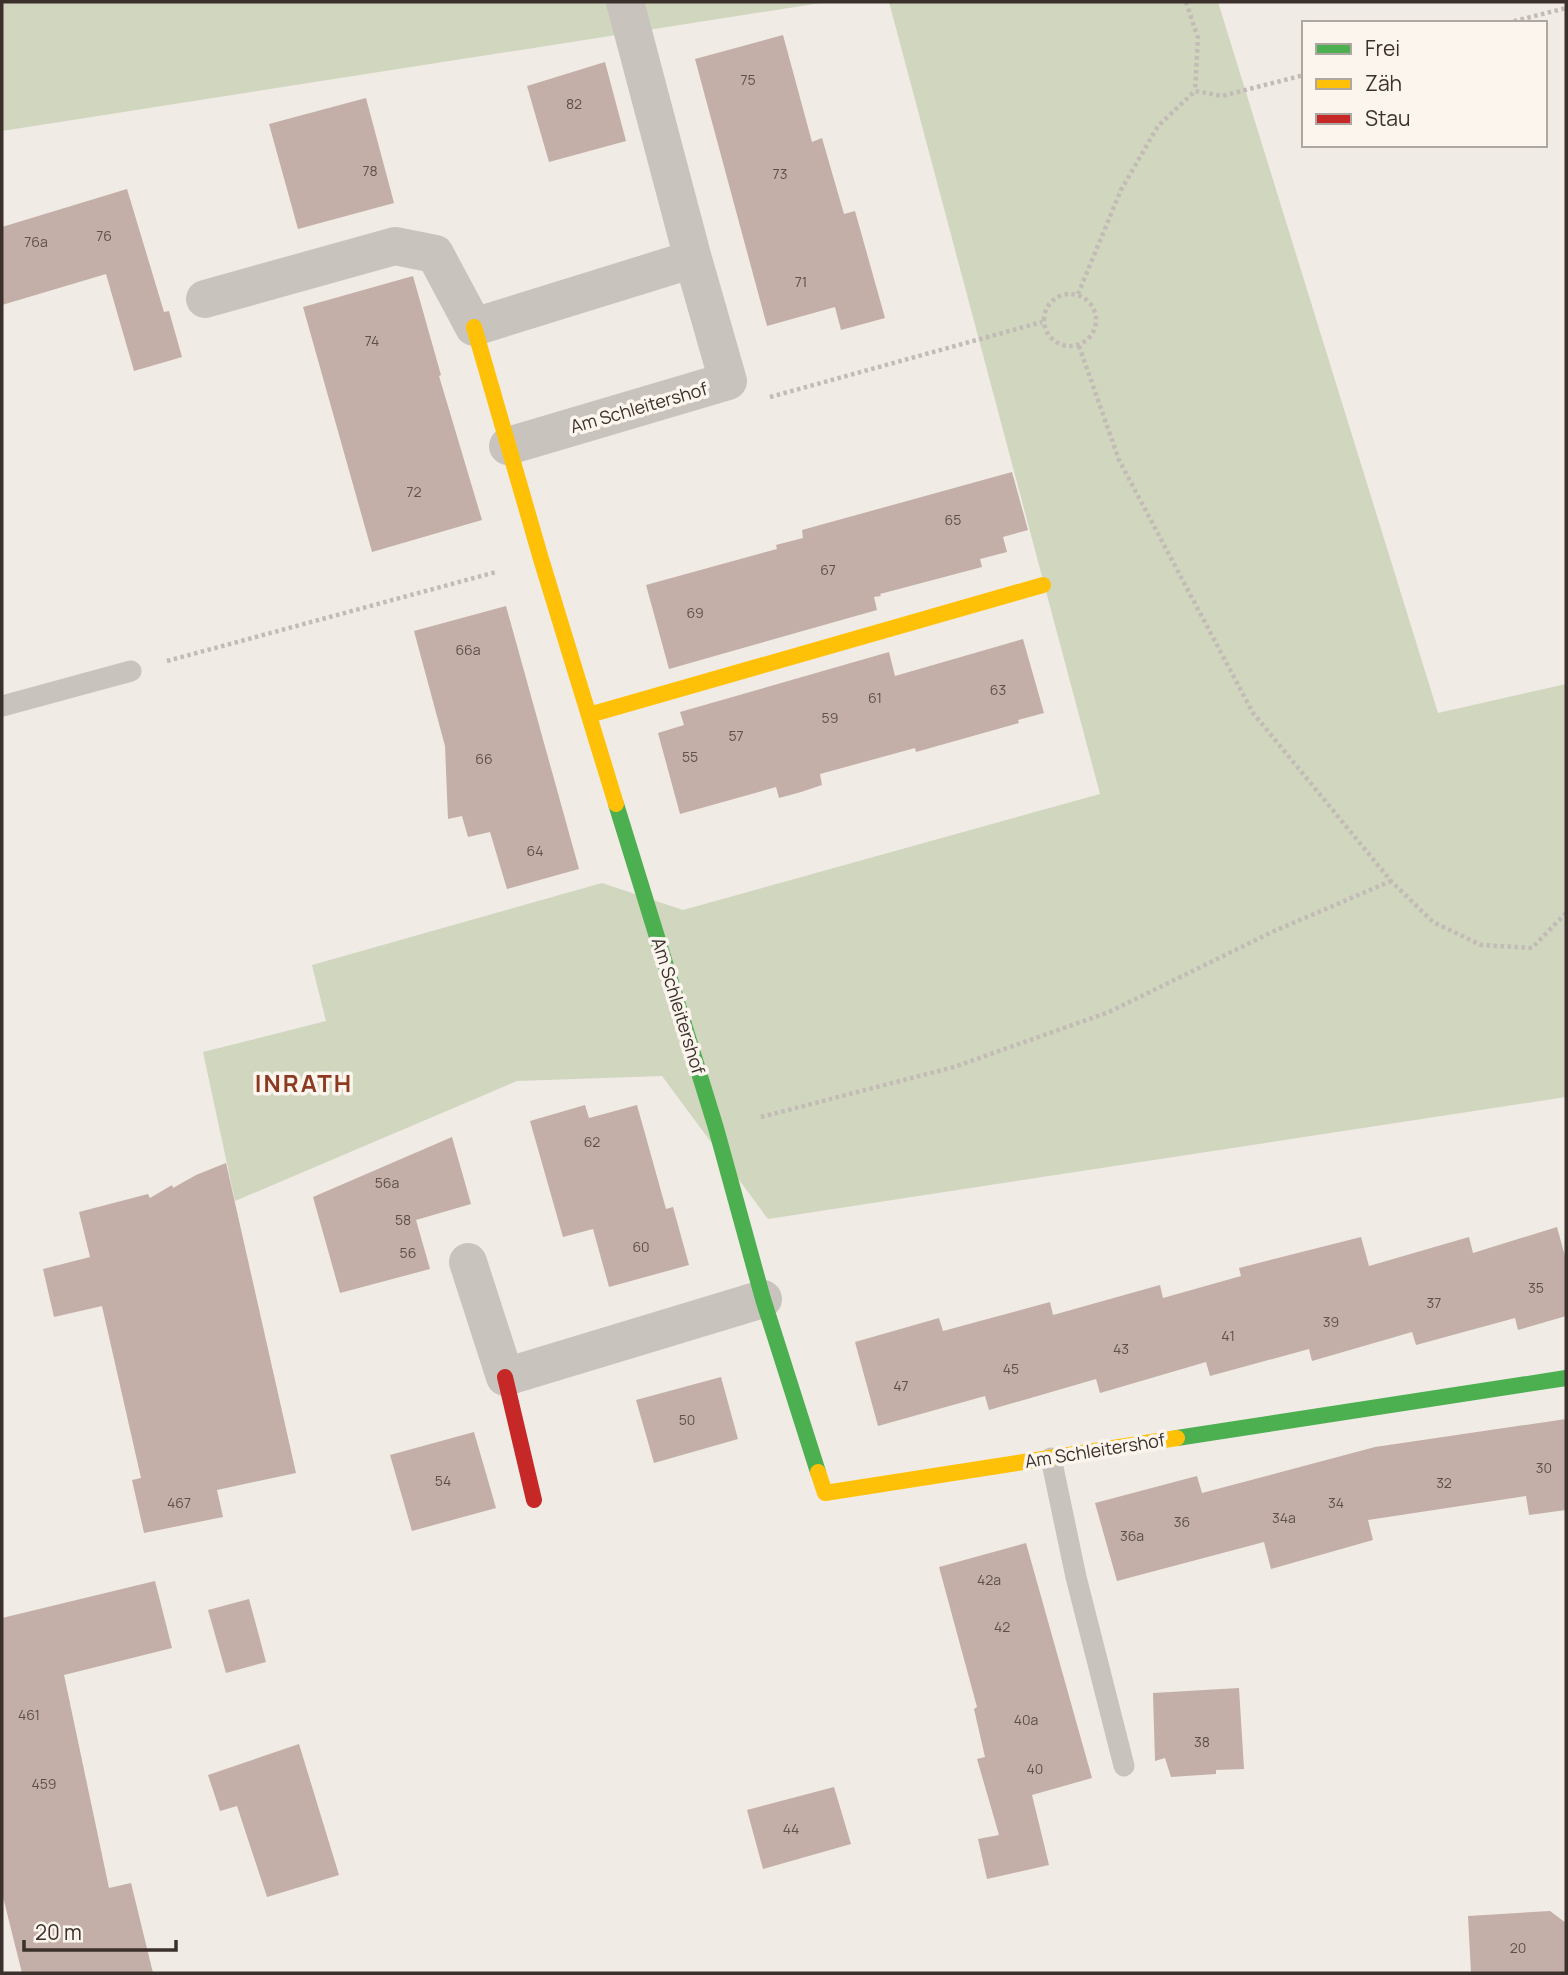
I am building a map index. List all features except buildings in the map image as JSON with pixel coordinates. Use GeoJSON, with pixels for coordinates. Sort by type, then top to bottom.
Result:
{"type":"FeatureCollection","features":[{"type":"Feature","properties":{"kind":"street","name":"Am Schleitershof"},"geometry":{"type":"LineString","coordinates":[[508,446],[728,381],[625,2]]}},
{"type":"Feature","properties":{"kind":"street","name":"Am Schleitershof"},"geometry":{"type":"LineString","coordinates":[[205,299],[395,246],[435,254],[474,327],[541,559],[716,1129],[763,1299],[825,1493],[1566,1378]]}},
{"type":"Feature","properties":{"kind":"street"},"geometry":{"type":"LineString","coordinates":[[474,327],[693,260]]}},
{"type":"Feature","properties":{"kind":"street"},"geometry":{"type":"LineString","coordinates":[[589,715],[1043,584]]}},
{"type":"Feature","properties":{"kind":"street"},"geometry":{"type":"LineString","coordinates":[[468,1262],[505,1377],[534,1500]]}},
{"type":"Feature","properties":{"kind":"street"},"geometry":{"type":"LineString","coordinates":[[505,1377],[763,1299]]}},
{"type":"Feature","properties":{"kind":"lane"},"geometry":{"type":"LineString","coordinates":[[2,706],[131,671]]}},
{"type":"Feature","properties":{"kind":"lane"},"geometry":{"type":"LineString","coordinates":[[1051,1458],[1076,1577],[1124,1766]]}},
{"type":"Feature","properties":{"kind":"path"},"geometry":{"type":"LineString","coordinates":[[1078,294],[1121,190],[1158,126],[1195,91],[1198,38],[1186,2]]}},
{"type":"Feature","properties":{"kind":"path"},"geometry":{"type":"LineString","coordinates":[[1515,21],[1566,8]]}},
{"type":"Feature","properties":{"kind":"path"},"geometry":{"type":"LineString","coordinates":[[1195,91],[1222,96],[1302,76]]}},
{"type":"Feature","properties":{"kind":"path"},"geometry":{"type":"LineString","coordinates":[[1078,294],[1091,304],[1097,319],[1092,335],[1079,346],[1066,347],[1049,338],[1042,322],[1047,305],[1060,295],[1078,294]]}},
{"type":"Feature","properties":{"kind":"path"},"geometry":{"type":"LineString","coordinates":[[728,381],[736,407],[1042,322]]}},
{"type":"Feature","properties":{"kind":"path"},"geometry":{"type":"LineString","coordinates":[[1079,346],[1119,460],[1253,713],[1391,881],[1433,922],[1481,945],[1532,948],[1566,913]]}},
{"type":"Feature","properties":{"kind":"path"},"geometry":{"type":"LineString","coordinates":[[131,671],[541,559]]}},
{"type":"Feature","properties":{"kind":"path"},"geometry":{"type":"LineString","coordinates":[[716,1129],[954,1067],[1109,1012],[1272,932],[1391,881]]}},
{"type":"Feature","properties":{"kind":"green space"},"geometry":{"type":"Polygon","coordinates":[[[2,2],[827,2],[2,131],[2,2]]]}},
{"type":"Feature","properties":{"kind":"green space"},"geometry":{"type":"Polygon","coordinates":[[[889,2],[1218,2],[1438,713],[1566,684],[1566,1097],[768,1219],[662,1076],[517,1081],[235,1201],[203,1052],[326,1021],[312,965],[602,883],[683,910],[1100,794],[889,2]]]}},
{"type":"Feature","properties":{"kind":"traffic: fast"},"geometry":{"type":"LineString","coordinates":[[616,804],[716,1128],[763,1299],[818,1472]]}},
{"type":"Feature","properties":{"kind":"traffic: fast"},"geometry":{"type":"LineString","coordinates":[[1177,1438],[1566,1378]]}},
{"type":"Feature","properties":{"kind":"traffic: slow"},"geometry":{"type":"LineString","coordinates":[[474,327],[616,804]]}},
{"type":"Feature","properties":{"kind":"traffic: slow"},"geometry":{"type":"LineString","coordinates":[[589,715],[1043,585]]}},
{"type":"Feature","properties":{"kind":"traffic: slow"},"geometry":{"type":"LineString","coordinates":[[818,1472],[825,1493],[1177,1438]]}},
{"type":"Feature","properties":{"kind":"traffic: jam"},"geometry":{"type":"LineString","coordinates":[[505,1377],[534,1500]]}},
{"type":"Feature","properties":{"kind":"district","name":"INRATH"},"geometry":{"type":"Point","coordinates":[304,1084]}}]}
